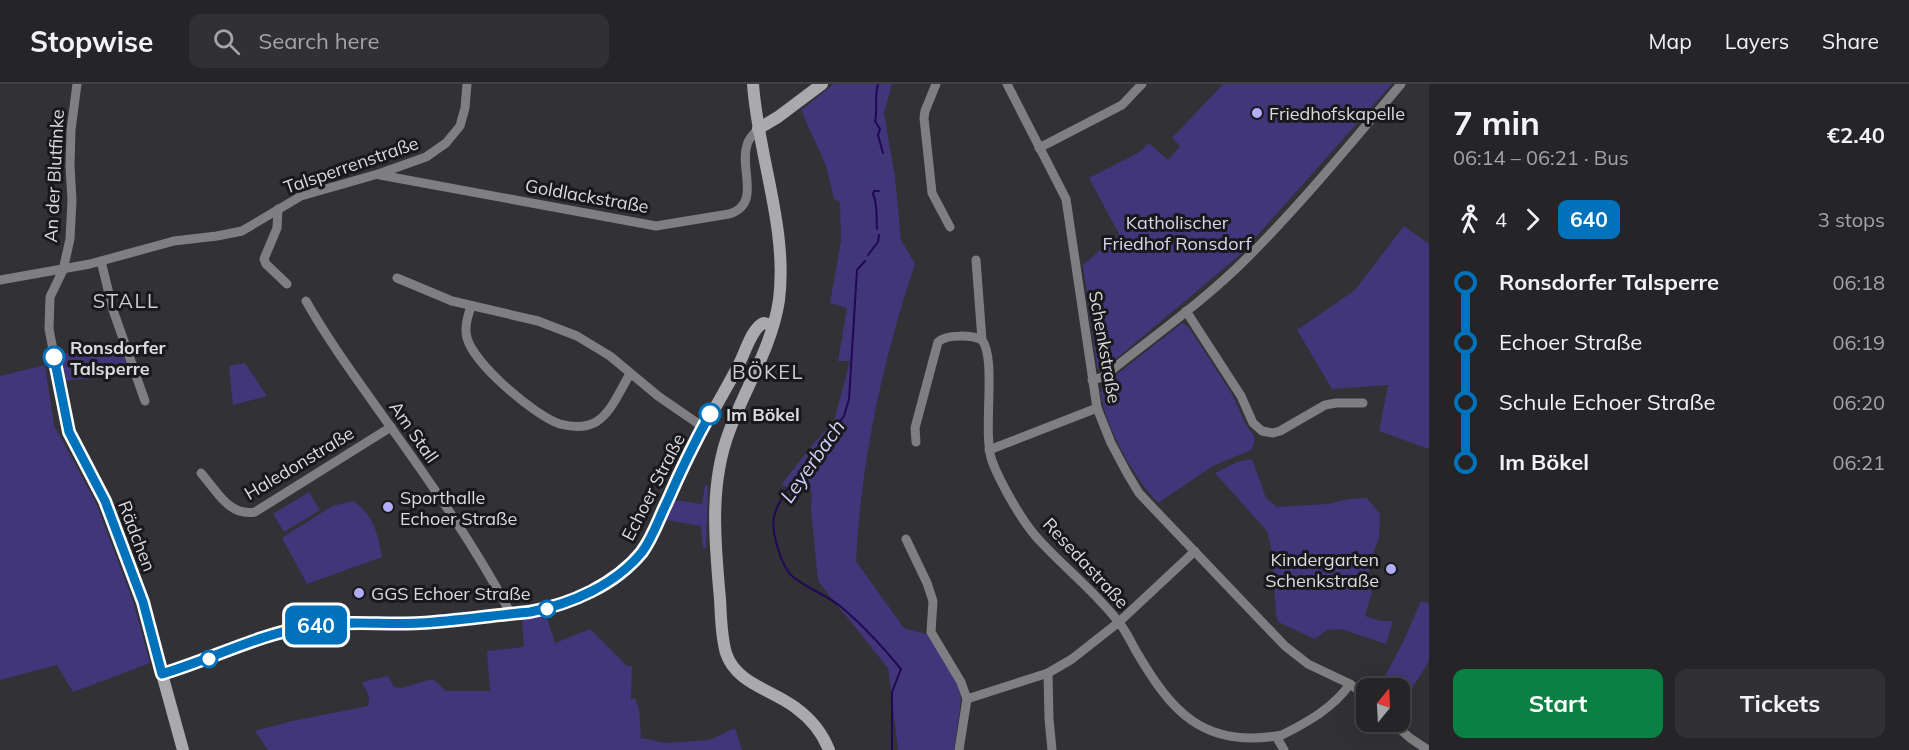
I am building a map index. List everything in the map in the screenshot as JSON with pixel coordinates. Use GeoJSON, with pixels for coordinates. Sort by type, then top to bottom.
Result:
{"type":"FeatureCollection","features":[{"type":"Feature","properties":{"kind":"street","name":"An der Blutfinke"},"geometry":{"type":"LineString","coordinates":[[63,270],[70,239],[71,130],[77,84]]}},
{"type":"Feature","properties":{"kind":"street","name":"Talsperrenstraße"},"geometry":{"type":"LineString","coordinates":[[0,280],[63,270],[174,241],[242,231],[301,196],[378,174],[426,157],[446,143],[460,126],[465,108],[467,84]]}},
{"type":"Feature","properties":{"kind":"street"},"geometry":{"type":"LineString","coordinates":[[753,84],[758,129],[779,246],[780,288],[774,325],[768,343],[729,432],[719,470],[715,537],[724,642],[727,656],[735,670],[807,716],[820,732],[829,750]]}},
{"type":"Feature","properties":{"kind":"street"},"geometry":{"type":"LineString","coordinates":[[758,129],[822,84]]}},
{"type":"Feature","properties":{"kind":"street"},"geometry":{"type":"LineString","coordinates":[[936,84],[924,118],[932,193],[950,226]]}},
{"type":"Feature","properties":{"kind":"street","name":"Schenkstraße"},"geometry":{"type":"LineString","coordinates":[[1007,84],[1066,199],[1097,408],[1111,443],[1139,493],[1285,646],[1308,664],[1356,688]]}},
{"type":"Feature","properties":{"kind":"street"},"geometry":{"type":"LineString","coordinates":[[1039,148],[1122,105],[1142,84]]}},
{"type":"Feature","properties":{"kind":"street"},"geometry":{"type":"LineString","coordinates":[[1092,380],[1103,377],[1246,260],[1401,84]]}},
{"type":"Feature","properties":{"kind":"street","name":"Goldlackstraße"},"geometry":{"type":"LineString","coordinates":[[378,174],[656,225],[739,211],[743,207],[747,191],[745,149],[748,141],[758,129]]}},
{"type":"Feature","properties":{"kind":"street"},"geometry":{"type":"LineString","coordinates":[[278,209],[277,228],[264,259],[266,264],[287,284]]}},
{"type":"Feature","properties":{"kind":"street","name":"Resedastraße"},"geometry":{"type":"LineString","coordinates":[[976,260],[982,340],[986,347],[989,390],[989,450],[995,467],[1012,500],[1035,535],[1083,582],[1119,622],[1168,705],[1199,737]]}},
{"type":"Feature","properties":{"kind":"street"},"geometry":{"type":"LineString","coordinates":[[101,261],[113,310],[145,401]]}},
{"type":"Feature","properties":{"kind":"street","name":"Rädchen"},"geometry":{"type":"LineString","coordinates":[[63,270],[50,297],[48,313],[53,353],[69,432],[105,501],[139,592],[183,750]]}},
{"type":"Feature","properties":{"kind":"street"},"geometry":{"type":"LineString","coordinates":[[397,278],[434,295],[530,319],[578,336],[610,356],[630,374],[703,427]]}},
{"type":"Feature","properties":{"kind":"street","name":"Am Stall"},"geometry":{"type":"LineString","coordinates":[[306,301],[337,351],[484,564],[511,614]]}},
{"type":"Feature","properties":{"kind":"street"},"geometry":{"type":"LineString","coordinates":[[471,306],[466,330],[468,341],[475,353],[506,386],[536,411],[555,422],[576,426],[595,422],[610,407],[630,374]]}},
{"type":"Feature","properties":{"kind":"street"},"geometry":{"type":"LineString","coordinates":[[1186,311],[1241,396],[1252,422],[1262,431],[1280,431],[1325,405],[1363,403]]}},
{"type":"Feature","properties":{"kind":"street","name":"Echoer Straße"},"geometry":{"type":"LineString","coordinates":[[162,674],[202,662],[272,634],[309,626],[333,623],[419,623],[511,614],[546,609],[595,590],[612,580],[628,566],[648,542],[703,427],[729,385],[748,347],[754,329],[764,322],[774,325]]}},
{"type":"Feature","properties":{"kind":"street"},"geometry":{"type":"LineString","coordinates":[[916,442],[915,428],[938,342],[946,338],[974,337],[982,340]]}},
{"type":"Feature","properties":{"kind":"street"},"geometry":{"type":"LineString","coordinates":[[989,450],[1097,408]]}},
{"type":"Feature","properties":{"kind":"street","name":"Haledonstraße"},"geometry":{"type":"LineString","coordinates":[[201,473],[227,505],[245,514],[255,512],[391,427]]}},
{"type":"Feature","properties":{"kind":"street"},"geometry":{"type":"LineString","coordinates":[[906,539],[933,601],[931,632],[961,682],[967,699],[958,750]]}},
{"type":"Feature","properties":{"kind":"street"},"geometry":{"type":"LineString","coordinates":[[967,699],[1048,674],[1119,622],[1195,551]]}},
{"type":"Feature","properties":{"kind":"street"},"geometry":{"type":"LineString","coordinates":[[1048,674],[1052,750]]}},
{"type":"Feature","properties":{"kind":"street"},"geometry":{"type":"LineString","coordinates":[[1239,748],[1261,745],[1311,720],[1341,696],[1350,684]]}},
{"type":"Feature","properties":{"kind":"street"},"geometry":{"type":"LineString","coordinates":[[1403,732],[1428,750]]}},
{"type":"Feature","properties":{"kind":"street"},"geometry":{"type":"LineString","coordinates":[[1277,738],[1284,750]]}},
{"type":"Feature","properties":{"kind":"green space"},"geometry":{"type":"Polygon","coordinates":[[[834,84],[892,84],[884,113],[895,177],[901,240],[915,264],[893,336],[875,411],[863,486],[856,561],[904,628],[929,635],[958,683],[961,701],[954,750],[898,750],[888,668],[818,581],[811,510],[812,492],[781,485],[834,421],[850,361],[838,361],[847,308],[830,303],[841,241],[840,202],[834,199],[826,166],[801,110],[834,84]]]}},
{"type":"Feature","properties":{"kind":"green space","name":"Katholischer Friedhof Ronsdorf"},"geometry":{"type":"Polygon","coordinates":[[[1223,84],[1392,84],[1241,254],[1103,370],[1099,370],[1083,265],[1119,234],[1089,178],[1138,153],[1149,143],[1168,160],[1180,146],[1172,138],[1223,84]]]}},
{"type":"Feature","properties":{"kind":"green space"},"geometry":{"type":"Polygon","coordinates":[[[1404,226],[1429,244],[1429,449],[1379,431],[1388,385],[1332,389],[1297,330],[1355,290],[1404,226]]]}},
{"type":"Feature","properties":{"kind":"green space"},"geometry":{"type":"Polygon","coordinates":[[[1182,323],[1188,326],[1232,394],[1245,423],[1254,436],[1254,444],[1251,450],[1213,466],[1158,503],[1139,479],[1122,451],[1108,421],[1100,392],[1106,383],[1182,323]]]}},
{"type":"Feature","properties":{"kind":"green space"},"geometry":{"type":"Polygon","coordinates":[[[121,347],[131,374],[65,381],[59,354],[121,347]]]}},
{"type":"Feature","properties":{"kind":"green space"},"geometry":{"type":"Polygon","coordinates":[[[245,363],[267,396],[233,405],[229,366],[245,363]]]}},
{"type":"Feature","properties":{"kind":"green space"},"geometry":{"type":"Polygon","coordinates":[[[45,365],[54,425],[96,503],[133,601],[150,663],[73,692],[57,665],[0,680],[0,376],[45,365]]]}},
{"type":"Feature","properties":{"kind":"green space"},"geometry":{"type":"Polygon","coordinates":[[[1252,459],[1266,498],[1277,507],[1328,504],[1348,499],[1367,498],[1380,514],[1379,538],[1372,556],[1367,583],[1372,592],[1365,616],[1380,621],[1393,621],[1386,644],[1341,629],[1327,630],[1315,639],[1278,622],[1272,552],[1267,531],[1215,473],[1237,462],[1252,459]]]}},
{"type":"Feature","properties":{"kind":"green space"},"geometry":{"type":"Polygon","coordinates":[[[705,485],[708,486],[706,548],[703,548],[701,526],[666,520],[674,500],[702,504],[705,485]]]}},
{"type":"Feature","properties":{"kind":"green space"},"geometry":{"type":"Polygon","coordinates":[[[309,492],[320,510],[284,532],[273,514],[309,492]]]}},
{"type":"Feature","properties":{"kind":"green space"},"geometry":{"type":"Polygon","coordinates":[[[353,501],[360,506],[374,525],[382,557],[307,584],[282,538],[332,506],[353,501]]]}},
{"type":"Feature","properties":{"kind":"green space"},"geometry":{"type":"Polygon","coordinates":[[[1421,601],[1429,604],[1429,661],[1410,691],[1410,678],[1384,678],[1421,601]]]}},
{"type":"Feature","properties":{"kind":"green space"},"geometry":{"type":"Polygon","coordinates":[[[546,615],[555,643],[590,629],[627,666],[632,666],[631,699],[635,698],[639,709],[641,738],[666,743],[710,740],[735,728],[742,750],[268,750],[255,731],[368,706],[369,696],[362,682],[388,676],[394,687],[401,688],[433,679],[446,691],[490,691],[487,651],[524,647],[522,620],[546,615]]]}},
{"type":"Feature","properties":{"kind":"waterway","name":"Leyerbach"},"geometry":{"type":"LineString","coordinates":[[878,84],[875,121],[880,129],[878,135],[883,153]]}},
{"type":"Feature","properties":{"kind":"waterway","name":"Leyerbach"},"geometry":{"type":"LineString","coordinates":[[877,229],[873,194],[874,191],[879,191]]}},
{"type":"Feature","properties":{"kind":"waterway","name":"Leyerbach"},"geometry":{"type":"LineString","coordinates":[[868,255],[878,242],[879,235]]}},
{"type":"Feature","properties":{"kind":"waterway","name":"Leyerbach"},"geometry":{"type":"LineString","coordinates":[[865,261],[857,270],[849,399],[844,416],[785,492],[776,510],[773,523],[778,548],[793,577],[835,602],[848,613],[901,669],[892,692],[892,750]]}},
{"type":"Feature","properties":{"kind":"bus line","name":"640"},"geometry":{"type":"LineString","coordinates":[[54,357],[69,432],[105,501],[143,602],[162,674],[202,662],[272,634],[309,626],[333,623],[419,623],[530,612],[546,609],[595,590],[612,580],[628,566],[648,542],[684,463],[710,414]]}},
{"type":"Feature","properties":{"kind":"place","name":"Friedhofskapelle"},"geometry":{"type":"Point","coordinates":[1257,113]}},
{"type":"Feature","properties":{"kind":"place","name":"Ronsdorfer Talsperre"},"geometry":{"type":"Point","coordinates":[54,357]}},
{"type":"Feature","properties":{"kind":"place","name":"Im Bökel"},"geometry":{"type":"Point","coordinates":[710,414]}},
{"type":"Feature","properties":{"kind":"place","name":"Sporthalle Echoer Straße"},"geometry":{"type":"Point","coordinates":[388,507]}},
{"type":"Feature","properties":{"kind":"place","name":"Kindergarten Schenkstraße"},"geometry":{"type":"Point","coordinates":[1391,569]}},
{"type":"Feature","properties":{"kind":"place","name":"GGS Echoer Straße"},"geometry":{"type":"Point","coordinates":[359,593]}},
{"type":"Feature","properties":{"kind":"district","name":"STALL"},"geometry":{"type":"Point","coordinates":[126,300]}},
{"type":"Feature","properties":{"kind":"district","name":"BÖKEL"},"geometry":{"type":"Point","coordinates":[768,371]}}]}
